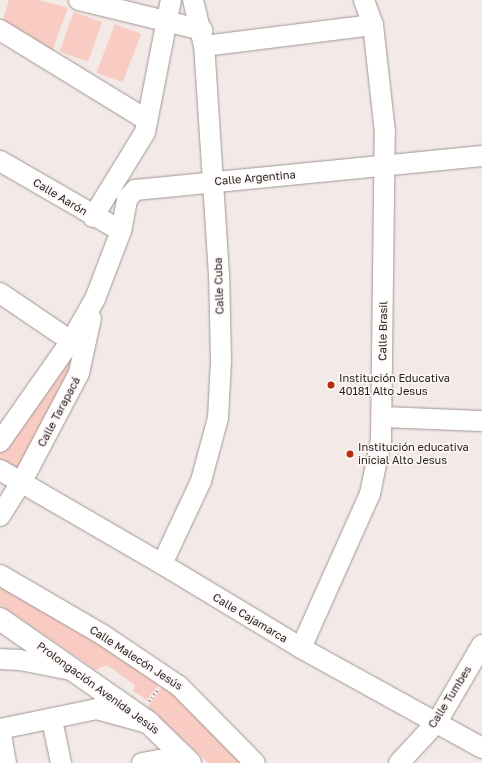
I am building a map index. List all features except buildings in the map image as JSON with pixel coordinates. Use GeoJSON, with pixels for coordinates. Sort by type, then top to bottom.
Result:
{"type":"FeatureCollection","features":[{"type":"Feature","properties":{"kind":"main road","name":"Prolongación Avenida Jesús"},"geometry":{"type":"LineString","coordinates":[[0,619],[79,672],[149,723],[190,763]]}},
{"type":"Feature","properties":{"kind":"street"},"geometry":{"type":"LineString","coordinates":[[80,0],[167,22],[203,38],[373,25]]}},
{"type":"Feature","properties":{"kind":"street"},"geometry":{"type":"LineString","coordinates":[[93,217],[145,132],[171,0]]}},
{"type":"Feature","properties":{"kind":"street","name":"Calle Cuba"},"geometry":{"type":"LineString","coordinates":[[162,564],[201,481],[218,418],[221,360],[214,181],[203,38],[193,0]]}},
{"type":"Feature","properties":{"kind":"street","name":"Calle Brasil"},"geometry":{"type":"LineString","coordinates":[[301,648],[370,494],[381,440],[386,168],[385,132],[373,25],[364,0]]}},
{"type":"Feature","properties":{"kind":"street"},"geometry":{"type":"LineString","coordinates":[[0,30],[147,120]]}},
{"type":"Feature","properties":{"kind":"street","name":"Calle Argentina"},"geometry":{"type":"LineString","coordinates":[[121,231],[127,199],[135,190],[214,181],[386,168],[482,156]]}},
{"type":"Feature","properties":{"kind":"street","name":"Calle Aarón"},"geometry":{"type":"LineString","coordinates":[[0,161],[93,217],[121,231]]}},
{"type":"Feature","properties":{"kind":"street"},"geometry":{"type":"LineString","coordinates":[[0,442],[71,341],[95,299],[121,231]]}},
{"type":"Feature","properties":{"kind":"street"},"geometry":{"type":"LineString","coordinates":[[79,374],[94,341],[116,266]]}},
{"type":"Feature","properties":{"kind":"street"},"geometry":{"type":"LineString","coordinates":[[0,293],[71,341]]}},
{"type":"Feature","properties":{"kind":"street","name":"Calle Tarapacá"},"geometry":{"type":"LineString","coordinates":[[0,516],[21,483],[79,374],[95,299]]}},
{"type":"Feature","properties":{"kind":"street"},"geometry":{"type":"LineString","coordinates":[[382,417],[482,421]]}},
{"type":"Feature","properties":{"kind":"street","name":"Calle Cajamarca"},"geometry":{"type":"LineString","coordinates":[[0,470],[162,564],[301,648],[482,748]]}},
{"type":"Feature","properties":{"kind":"street","name":"Calle Malecón Jesús"},"geometry":{"type":"LineString","coordinates":[[0,575],[103,635],[179,686],[255,763]]}},
{"type":"Feature","properties":{"kind":"street","name":"Calle Tumbes"},"geometry":{"type":"LineString","coordinates":[[399,763],[437,722],[482,645]]}},
{"type":"Feature","properties":{"kind":"street"},"geometry":{"type":"LineString","coordinates":[[0,659],[20,660],[79,672]]}},
{"type":"Feature","properties":{"kind":"street"},"geometry":{"type":"LineString","coordinates":[[6,763],[0,728],[52,720],[97,709],[149,723]]}},
{"type":"Feature","properties":{"kind":"street"},"geometry":{"type":"LineString","coordinates":[[52,720],[61,763]]}},
{"type":"Feature","properties":{"kind":"street"},"geometry":{"type":"LineString","coordinates":[[142,763],[159,760],[167,763]]}},
{"type":"Feature","properties":{"kind":"path"},"geometry":{"type":"LineString","coordinates":[[142,700],[148,704],[159,688]]}},
{"type":"Feature","properties":{"kind":"shaded area"},"geometry":{"type":"Polygon","coordinates":[[[9,0],[39,0],[68,8],[52,51],[2,22],[9,0]]]}},
{"type":"Feature","properties":{"kind":"shaded area"},"geometry":{"type":"Polygon","coordinates":[[[74,12],[102,22],[88,62],[60,51],[74,12]]]}},
{"type":"Feature","properties":{"kind":"shaded area"},"geometry":{"type":"Polygon","coordinates":[[[115,24],[141,34],[123,83],[96,73],[115,24]]]}},
{"type":"Feature","properties":{"kind":"shaded area"},"geometry":{"type":"Polygon","coordinates":[[[85,329],[75,365],[17,474],[0,464],[0,452],[85,329]]]}},
{"type":"Feature","properties":{"kind":"shaded area"},"geometry":{"type":"Polygon","coordinates":[[[0,584],[160,683],[147,700],[133,691],[135,685],[107,665],[96,670],[0,605],[0,584]]]}},
{"type":"Feature","properties":{"kind":"shaded area"},"geometry":{"type":"Polygon","coordinates":[[[164,684],[245,763],[208,763],[148,707],[164,684]]]}},
{"type":"Feature","properties":{"kind":"place","name":"Institución Educativa 40181 Alto Jesus"},"geometry":{"type":"Point","coordinates":[331,385]}},
{"type":"Feature","properties":{"kind":"place","name":"Institución educativa inicial Alto Jesus"},"geometry":{"type":"Point","coordinates":[350,454]}}]}
